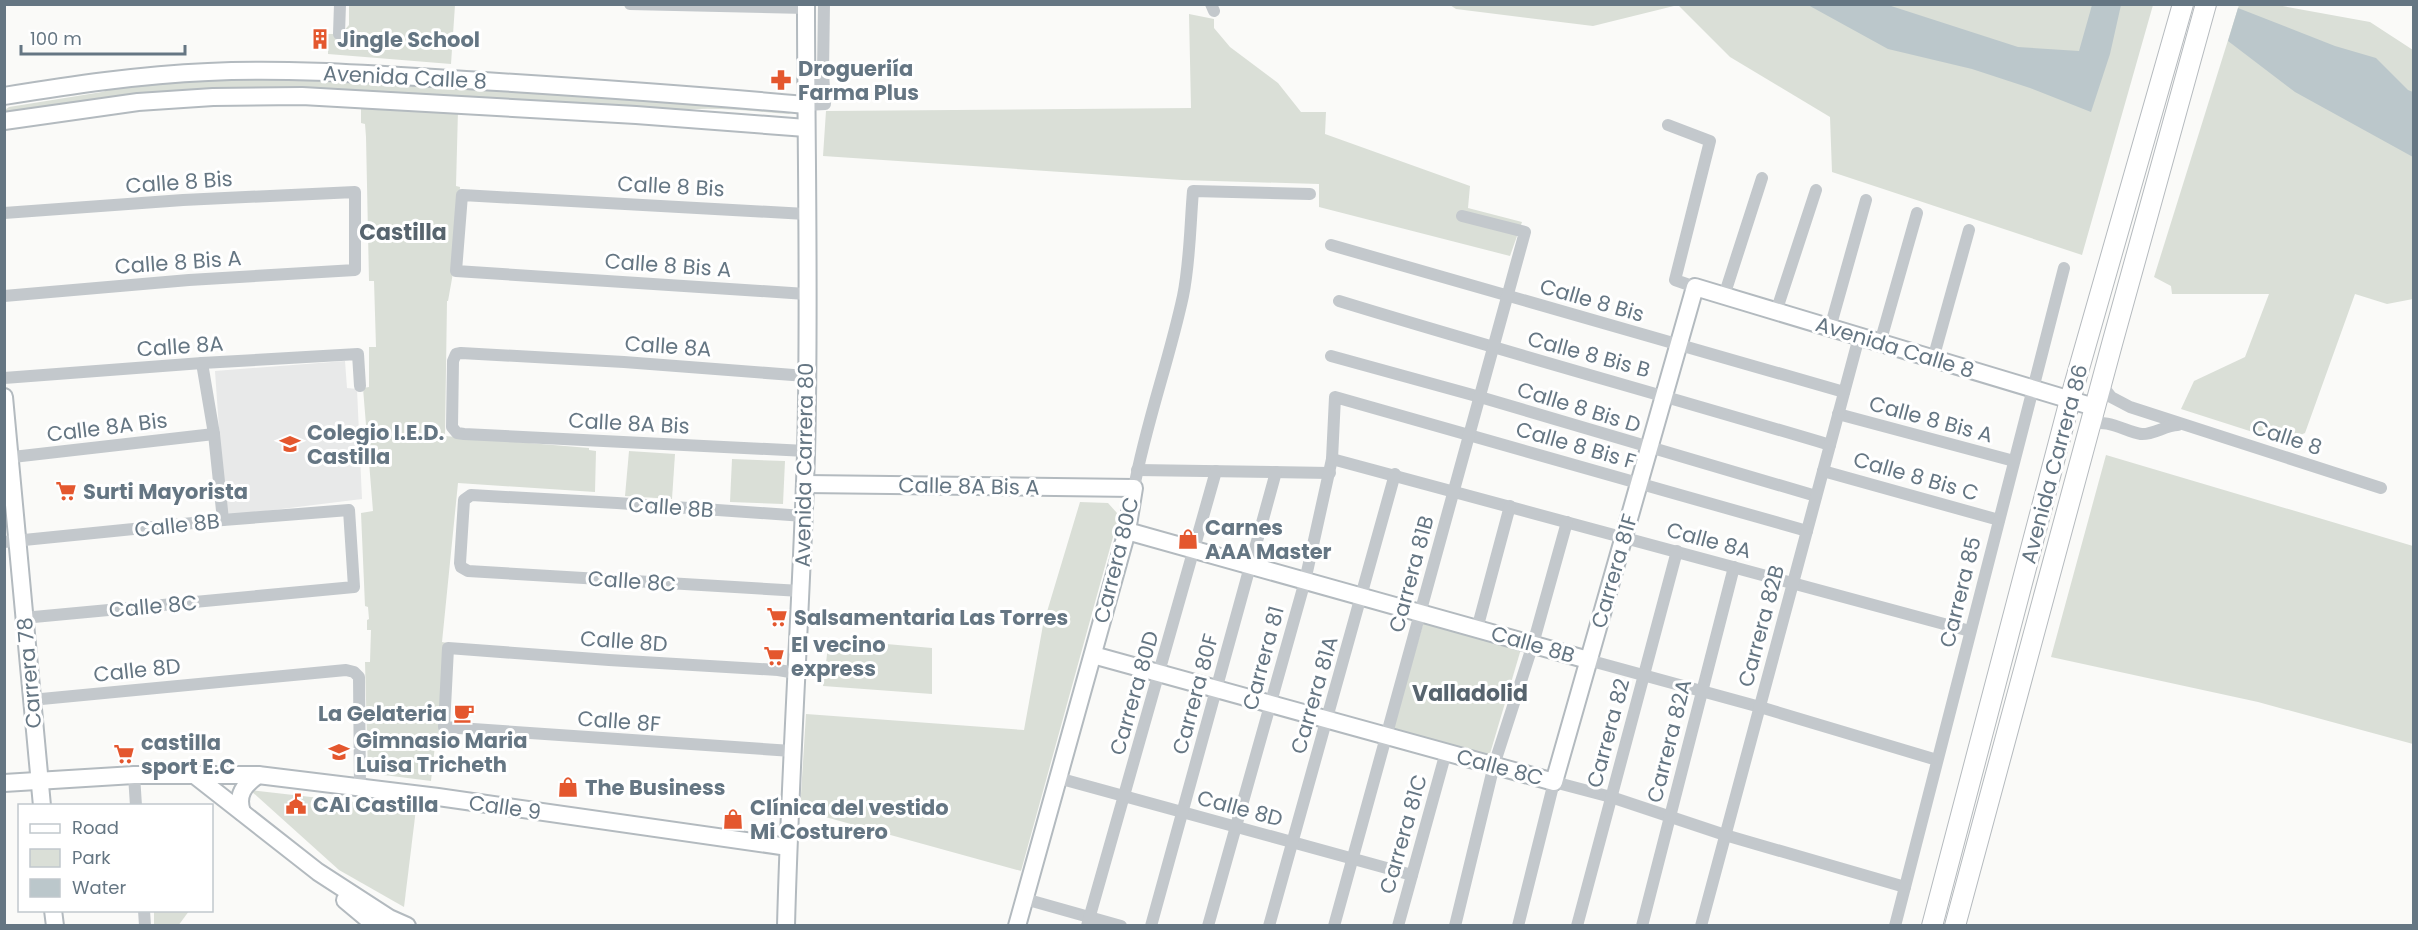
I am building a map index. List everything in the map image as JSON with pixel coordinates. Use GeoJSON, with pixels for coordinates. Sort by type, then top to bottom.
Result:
{"type":"FeatureCollection","features":[{"type":"Feature","properties":{"kind":"main road","name":"Avenida Carrera 86"},"geometry":{"type":"LineString","coordinates":[[1932,926],[2070,400],[2183,4]]}},
{"type":"Feature","properties":{"kind":"main road","name":"Avenida Carrera 86"},"geometry":{"type":"LineString","coordinates":[[1955,926],[2206,4]]}},
{"type":"Feature","properties":{"kind":"street"},"geometry":{"type":"LineString","coordinates":[[339,34],[340,4]]}},
{"type":"Feature","properties":{"kind":"street"},"geometry":{"type":"LineString","coordinates":[[630,4],[806,6]]}},
{"type":"Feature","properties":{"kind":"street"},"geometry":{"type":"LineString","coordinates":[[806,105],[825,104],[824,4]]}},
{"type":"Feature","properties":{"kind":"street","name":"Avenida Carrera 80"},"geometry":{"type":"LineString","coordinates":[[786,926],[806,451],[806,6]]}},
{"type":"Feature","properties":{"kind":"street","name":"Avenida Calle 8"},"geometry":{"type":"LineString","coordinates":[[4,96],[170,74],[260,71],[452,79],[806,105]]}},
{"type":"Feature","properties":{"kind":"street"},"geometry":{"type":"LineString","coordinates":[[806,83],[818,79],[823,73]]}},
{"type":"Feature","properties":{"kind":"street","name":"Avenida Calle 8"},"geometry":{"type":"LineString","coordinates":[[4,121],[138,102],[222,96],[302,96],[636,115],[806,128]]}},
{"type":"Feature","properties":{"kind":"street"},"geometry":{"type":"LineString","coordinates":[[1668,125],[1710,141],[1675,280],[1695,287]]}},
{"type":"Feature","properties":{"kind":"street"},"geometry":{"type":"LineString","coordinates":[[1724,296],[1762,178]]}},
{"type":"Feature","properties":{"kind":"street"},"geometry":{"type":"LineString","coordinates":[[1776,312],[1816,190]]}},
{"type":"Feature","properties":{"kind":"street","name":"Carrera 80C"},"geometry":{"type":"LineString","coordinates":[[1017,926],[1127,531],[1137,470],[1183,294],[1193,191],[1310,194]]}},
{"type":"Feature","properties":{"kind":"street","name":"Calle 8 Bis"},"geometry":{"type":"LineString","coordinates":[[4,213],[183,200],[355,192],[355,270]]}},
{"type":"Feature","properties":{"kind":"street","name":"Calle 8 Bis"},"geometry":{"type":"LineString","coordinates":[[456,271],[462,195],[806,214]]}},
{"type":"Feature","properties":{"kind":"street"},"geometry":{"type":"LineString","coordinates":[[1830,328],[1866,200]]}},
{"type":"Feature","properties":{"kind":"street"},"geometry":{"type":"LineString","coordinates":[[1880,343],[1917,213]]}},
{"type":"Feature","properties":{"kind":"street","name":"Carrera 81B"},"geometry":{"type":"LineString","coordinates":[[1334,926],[1525,232],[1462,216]]}},
{"type":"Feature","properties":{"kind":"street"},"geometry":{"type":"LineString","coordinates":[[1933,359],[1969,230]]}},
{"type":"Feature","properties":{"kind":"street","name":"Calle 8 Bis"},"geometry":{"type":"LineString","coordinates":[[1331,245],[1844,392]]}},
{"type":"Feature","properties":{"kind":"street","name":"Carrera 85"},"geometry":{"type":"LineString","coordinates":[[1895,926],[2064,267]]}},
{"type":"Feature","properties":{"kind":"street","name":"Calle 8 Bis A"},"geometry":{"type":"LineString","coordinates":[[4,296],[189,280],[355,270]]}},
{"type":"Feature","properties":{"kind":"street","name":"Calle 8 Bis A"},"geometry":{"type":"LineString","coordinates":[[456,271],[806,294]]}},
{"type":"Feature","properties":{"kind":"street","name":"Avenida Calle 8"},"geometry":{"type":"LineString","coordinates":[[1695,287],[2070,400],[2092,416]]}},
{"type":"Feature","properties":{"kind":"street","name":"Carrera 81F"},"geometry":{"type":"LineString","coordinates":[[1518,926],[1554,782],[1695,287]]}},
{"type":"Feature","properties":{"kind":"street","name":"Calle 8 Bis B"},"geometry":{"type":"LineString","coordinates":[[1339,301],[1830,445]]}},
{"type":"Feature","properties":{"kind":"street","name":"Carrera 82B"},"geometry":{"type":"LineString","coordinates":[[1701,926],[1859,337]]}},
{"type":"Feature","properties":{"kind":"street","name":"Calle 8A"},"geometry":{"type":"LineString","coordinates":[[4,378],[358,354],[360,386]]}},
{"type":"Feature","properties":{"kind":"street","name":"Calle 8A"},"geometry":{"type":"LineString","coordinates":[[452,427],[453,361],[456,354],[613,361],[806,376]]}},
{"type":"Feature","properties":{"kind":"street","name":"Calle 8 Bis D"},"geometry":{"type":"LineString","coordinates":[[1331,356],[1480,397],[1816,496]]}},
{"type":"Feature","properties":{"kind":"street"},"geometry":{"type":"LineString","coordinates":[[202,363],[214,434],[223,520]]}},
{"type":"Feature","properties":{"kind":"street","name":"Calle 8"},"geometry":{"type":"LineString","coordinates":[[2101,384],[2111,397],[2124,405],[2381,488]]}},
{"type":"Feature","properties":{"kind":"street","name":"Carrera 78"},"geometry":{"type":"LineString","coordinates":[[4,397],[11,541],[23,618],[42,804]]}},
{"type":"Feature","properties":{"kind":"street","name":"Calle 8 Bis F"},"geometry":{"type":"LineString","coordinates":[[1335,397],[1807,531]]}},
{"type":"Feature","properties":{"kind":"street","name":"Carrera 81"},"geometry":{"type":"LineString","coordinates":[[1208,926],[1305,581],[1332,459],[1335,397]]}},
{"type":"Feature","properties":{"kind":"street","name":"Calle 8 Bis A"},"geometry":{"type":"LineString","coordinates":[[1838,414],[2014,461]]}},
{"type":"Feature","properties":{"kind":"street"},"geometry":{"type":"LineString","coordinates":[[2092,416],[2099,423],[2146,434],[2164,426],[2182,424]]}},
{"type":"Feature","properties":{"kind":"street","name":"Calle 8A Bis"},"geometry":{"type":"LineString","coordinates":[[452,427],[457,433],[464,434],[806,451]]}},
{"type":"Feature","properties":{"kind":"street","name":"Calle 8A Bis"},"geometry":{"type":"LineString","coordinates":[[7,458],[214,434]]}},
{"type":"Feature","properties":{"kind":"street","name":"Calle 8A"},"geometry":{"type":"LineString","coordinates":[[1332,459],[1395,474],[1970,632]]}},
{"type":"Feature","properties":{"kind":"street"},"geometry":{"type":"LineString","coordinates":[[1137,470],[1329,473]]}},
{"type":"Feature","properties":{"kind":"street","name":"Carrera 80D"},"geometry":{"type":"LineString","coordinates":[[1088,921],[1216,471]]}},
{"type":"Feature","properties":{"kind":"street","name":"Calle 8 Bis C"},"geometry":{"type":"LineString","coordinates":[[1823,471],[1999,520]]}},
{"type":"Feature","properties":{"kind":"street","name":"Carrera 80F"},"geometry":{"type":"LineString","coordinates":[[1151,926],[1276,472]]}},
{"type":"Feature","properties":{"kind":"street","name":"Carrera 81A"},"geometry":{"type":"LineString","coordinates":[[1269,926],[1395,474]]}},
{"type":"Feature","properties":{"kind":"street","name":"Calle 8A Bis A"},"geometry":{"type":"LineString","coordinates":[[805,484],[1134,488]]}},
{"type":"Feature","properties":{"kind":"street","name":"Calle 8B"},"geometry":{"type":"LineString","coordinates":[[464,569],[460,563],[464,500],[467,496],[617,503],[804,516]]}},
{"type":"Feature","properties":{"kind":"street"},"geometry":{"type":"LineString","coordinates":[[1477,629],[1510,506]]}},
{"type":"Feature","properties":{"kind":"street","name":"Calle 8B"},"geometry":{"type":"LineString","coordinates":[[11,541],[350,510],[354,587]]}},
{"type":"Feature","properties":{"kind":"street"},"geometry":{"type":"LineString","coordinates":[[1455,926],[1494,765],[1533,644],[1567,522]]}},
{"type":"Feature","properties":{"kind":"street","name":"Calle 8B"},"geometry":{"type":"LineString","coordinates":[[1127,531],[1760,707],[1937,760]]}},
{"type":"Feature","properties":{"kind":"street","name":"Carrera 82"},"geometry":{"type":"LineString","coordinates":[[1577,926],[1677,551]]}},
{"type":"Feature","properties":{"kind":"street","name":"Carrera 82A"},"geometry":{"type":"LineString","coordinates":[[1642,926],[1734,567]]}},
{"type":"Feature","properties":{"kind":"street","name":"Calle 8C"},"geometry":{"type":"LineString","coordinates":[[464,569],[801,591]]}},
{"type":"Feature","properties":{"kind":"street","name":"Calle 8C"},"geometry":{"type":"LineString","coordinates":[[23,618],[354,587]]}},
{"type":"Feature","properties":{"kind":"street","name":"Calle 8D"},"geometry":{"type":"LineString","coordinates":[[444,727],[448,648],[796,673]]}},
{"type":"Feature","properties":{"kind":"street","name":"Calle 8C"},"geometry":{"type":"LineString","coordinates":[[1093,655],[1611,797],[1725,835],[1905,887]]}},
{"type":"Feature","properties":{"kind":"street","name":"Calle 8D"},"geometry":{"type":"LineString","coordinates":[[31,700],[346,670],[354,672],[359,677],[360,787]]}},
{"type":"Feature","properties":{"kind":"street","name":"Calle 8F"},"geometry":{"type":"LineString","coordinates":[[444,727],[792,752]]}},
{"type":"Feature","properties":{"kind":"street","name":"Carrera 81C"},"geometry":{"type":"LineString","coordinates":[[1398,926],[1446,752]]}},
{"type":"Feature","properties":{"kind":"street"},"geometry":{"type":"LineString","coordinates":[[193,774],[318,872],[398,924]]}},
{"type":"Feature","properties":{"kind":"street"},"geometry":{"type":"LineString","coordinates":[[134,775],[136,804]]}},
{"type":"Feature","properties":{"kind":"street","name":"Calle 9"},"geometry":{"type":"LineString","coordinates":[[4,783],[134,775],[258,775],[360,787],[788,847]]}},
{"type":"Feature","properties":{"kind":"street"},"geometry":{"type":"LineString","coordinates":[[242,812],[241,793],[258,775]]}},
{"type":"Feature","properties":{"kind":"street","name":"Calle 8D"},"geometry":{"type":"LineString","coordinates":[[1058,778],[1412,875]]}},
{"type":"Feature","properties":{"kind":"street"},"geometry":{"type":"LineString","coordinates":[[318,872],[362,920],[376,926]]}},
{"type":"Feature","properties":{"kind":"street"},"geometry":{"type":"LineString","coordinates":[[1024,899],[1088,921],[1121,926]]}},
{"type":"Feature","properties":{"kind":"shaded area","name":"Colegio I.E.D. Castilla"},"geometry":{"type":"Polygon","coordinates":[[[345,361],[347,388],[357,389],[362,499],[225,516],[215,371],[345,361]]]}},
{"type":"Feature","properties":{"kind":"green space"},"geometry":{"type":"Polygon","coordinates":[[[349,5],[455,5],[451,64],[328,54],[328,34],[341,34],[349,25],[349,5]]]}},
{"type":"Feature","properties":{"kind":"green space"},"geometry":{"type":"Polygon","coordinates":[[[1450,5],[1678,5],[1593,26],[1456,9],[1450,5]]]}},
{"type":"Feature","properties":{"kind":"green space"},"geometry":{"type":"Polygon","coordinates":[[[1678,5],[2153,5],[2082,255],[1832,172],[1830,117],[1730,57],[1678,5]]]}},
{"type":"Feature","properties":{"kind":"green space"},"geometry":{"type":"Polygon","coordinates":[[[2239,5],[2277,5],[2370,22],[2413,50],[2413,299],[2387,304],[2355,294],[2305,433],[2284,442],[2181,409],[2194,381],[2245,357],[2269,294],[2172,294],[2171,286],[2154,277],[2239,5]]]}},
{"type":"Feature","properties":{"kind":"green space"},"geometry":{"type":"Polygon","coordinates":[[[1189,14],[1214,19],[1214,28],[1230,47],[1278,83],[1301,112],[1326,112],[1325,134],[1470,186],[1468,208],[1522,222],[1510,256],[1319,207],[1319,184],[1182,180],[823,156],[826,111],[1191,108],[1189,14]]]}},
{"type":"Feature","properties":{"kind":"green space"},"geometry":{"type":"Polygon","coordinates":[[[320,77],[795,111],[789,114],[712,109],[666,112],[334,92],[5,113],[9,107],[102,92],[127,85],[203,78],[320,77]]]}},
{"type":"Feature","properties":{"kind":"green space"},"geometry":{"type":"Polygon","coordinates":[[[361,104],[458,110],[456,186],[460,187],[453,273],[447,301],[445,436],[589,448],[589,450],[596,451],[595,492],[458,483],[442,642],[448,643],[442,737],[436,737],[431,781],[368,773],[365,662],[370,662],[371,630],[367,630],[369,619],[368,607],[365,606],[361,513],[373,511],[363,388],[369,387],[369,347],[376,347],[374,281],[369,281],[366,137],[365,124],[361,123],[361,104]]]}},
{"type":"Feature","properties":{"kind":"green space"},"geometry":{"type":"Polygon","coordinates":[[[629,451],[675,454],[672,499],[625,496],[629,451]]]}},
{"type":"Feature","properties":{"kind":"green space"},"geometry":{"type":"Polygon","coordinates":[[[2106,455],[2413,546],[2413,744],[2258,702],[2051,657],[2106,455]]]}},
{"type":"Feature","properties":{"kind":"green space"},"geometry":{"type":"Polygon","coordinates":[[[732,459],[785,461],[783,504],[730,502],[732,459]]]}},
{"type":"Feature","properties":{"kind":"green space"},"geometry":{"type":"Polygon","coordinates":[[[1080,502],[1108,503],[1117,513],[1118,519],[1021,871],[800,810],[806,714],[1024,730],[1043,625],[1080,502]]]}},
{"type":"Feature","properties":{"kind":"green space"},"geometry":{"type":"Polygon","coordinates":[[[1424,621],[1521,649],[1489,757],[1392,730],[1424,621]]]}},
{"type":"Feature","properties":{"kind":"green space"},"geometry":{"type":"Polygon","coordinates":[[[829,639],[932,648],[932,694],[823,686],[829,639]]]}},
{"type":"Feature","properties":{"kind":"green space"},"geometry":{"type":"Polygon","coordinates":[[[250,790],[416,809],[404,907],[339,870],[250,790]]]}},
{"type":"Feature","properties":{"kind":"green space"},"geometry":{"type":"Polygon","coordinates":[[[154,912],[188,912],[178,926],[154,925],[154,912]]]}},
{"type":"Feature","properties":{"kind":"water"},"geometry":{"type":"Polygon","coordinates":[[[1808,5],[1888,5],[2018,47],[2079,51],[2092,5],[2121,5],[2110,54],[2091,112],[2030,88],[1972,69],[1888,49],[1808,5]]]}},
{"type":"Feature","properties":{"kind":"water"},"geometry":{"type":"Polygon","coordinates":[[[2238,8],[2335,46],[2376,58],[2408,90],[2413,92],[2413,157],[2295,92],[2228,41],[2238,8]]]}},
{"type":"Feature","properties":{"kind":"place","name":"Jingle School"},"geometry":{"type":"Point","coordinates":[320,39]}},
{"type":"Feature","properties":{"kind":"place","name":"Drogueriía Farma Plus"},"geometry":{"type":"Point","coordinates":[781,80]}},
{"type":"Feature","properties":{"kind":"place","name":"Colegio I.E.D. Castilla"},"geometry":{"type":"Point","coordinates":[290,444]}},
{"type":"Feature","properties":{"kind":"place","name":"Surti Mayorista"},"geometry":{"type":"Point","coordinates":[66,491]}},
{"type":"Feature","properties":{"kind":"place","name":"Carnes AAA Master"},"geometry":{"type":"Point","coordinates":[1188,539]}},
{"type":"Feature","properties":{"kind":"place","name":"Salsamentaria Las Torres"},"geometry":{"type":"Point","coordinates":[777,617]}},
{"type":"Feature","properties":{"kind":"place","name":"El vecino express"},"geometry":{"type":"Point","coordinates":[774,656]}},
{"type":"Feature","properties":{"kind":"place","name":"La Gelateria"},"geometry":{"type":"Point","coordinates":[464,713]}},
{"type":"Feature","properties":{"kind":"place","name":"Gimnasio Maria Luisa Tricheth"},"geometry":{"type":"Point","coordinates":[339,752]}},
{"type":"Feature","properties":{"kind":"place","name":"castilla sport E.C"},"geometry":{"type":"Point","coordinates":[124,754]}},
{"type":"Feature","properties":{"kind":"place","name":"The Business"},"geometry":{"type":"Point","coordinates":[568,787]}},
{"type":"Feature","properties":{"kind":"place","name":"CAI Castilla"},"geometry":{"type":"Point","coordinates":[296,804]}},
{"type":"Feature","properties":{"kind":"place","name":"Clínica del vestido Mi Costurero"},"geometry":{"type":"Point","coordinates":[733,819]}},
{"type":"Feature","properties":{"kind":"district","name":"Castilla"},"geometry":{"type":"Point","coordinates":[403,232]}},
{"type":"Feature","properties":{"kind":"district","name":"Valladolid"},"geometry":{"type":"Point","coordinates":[1470,693]}}]}
